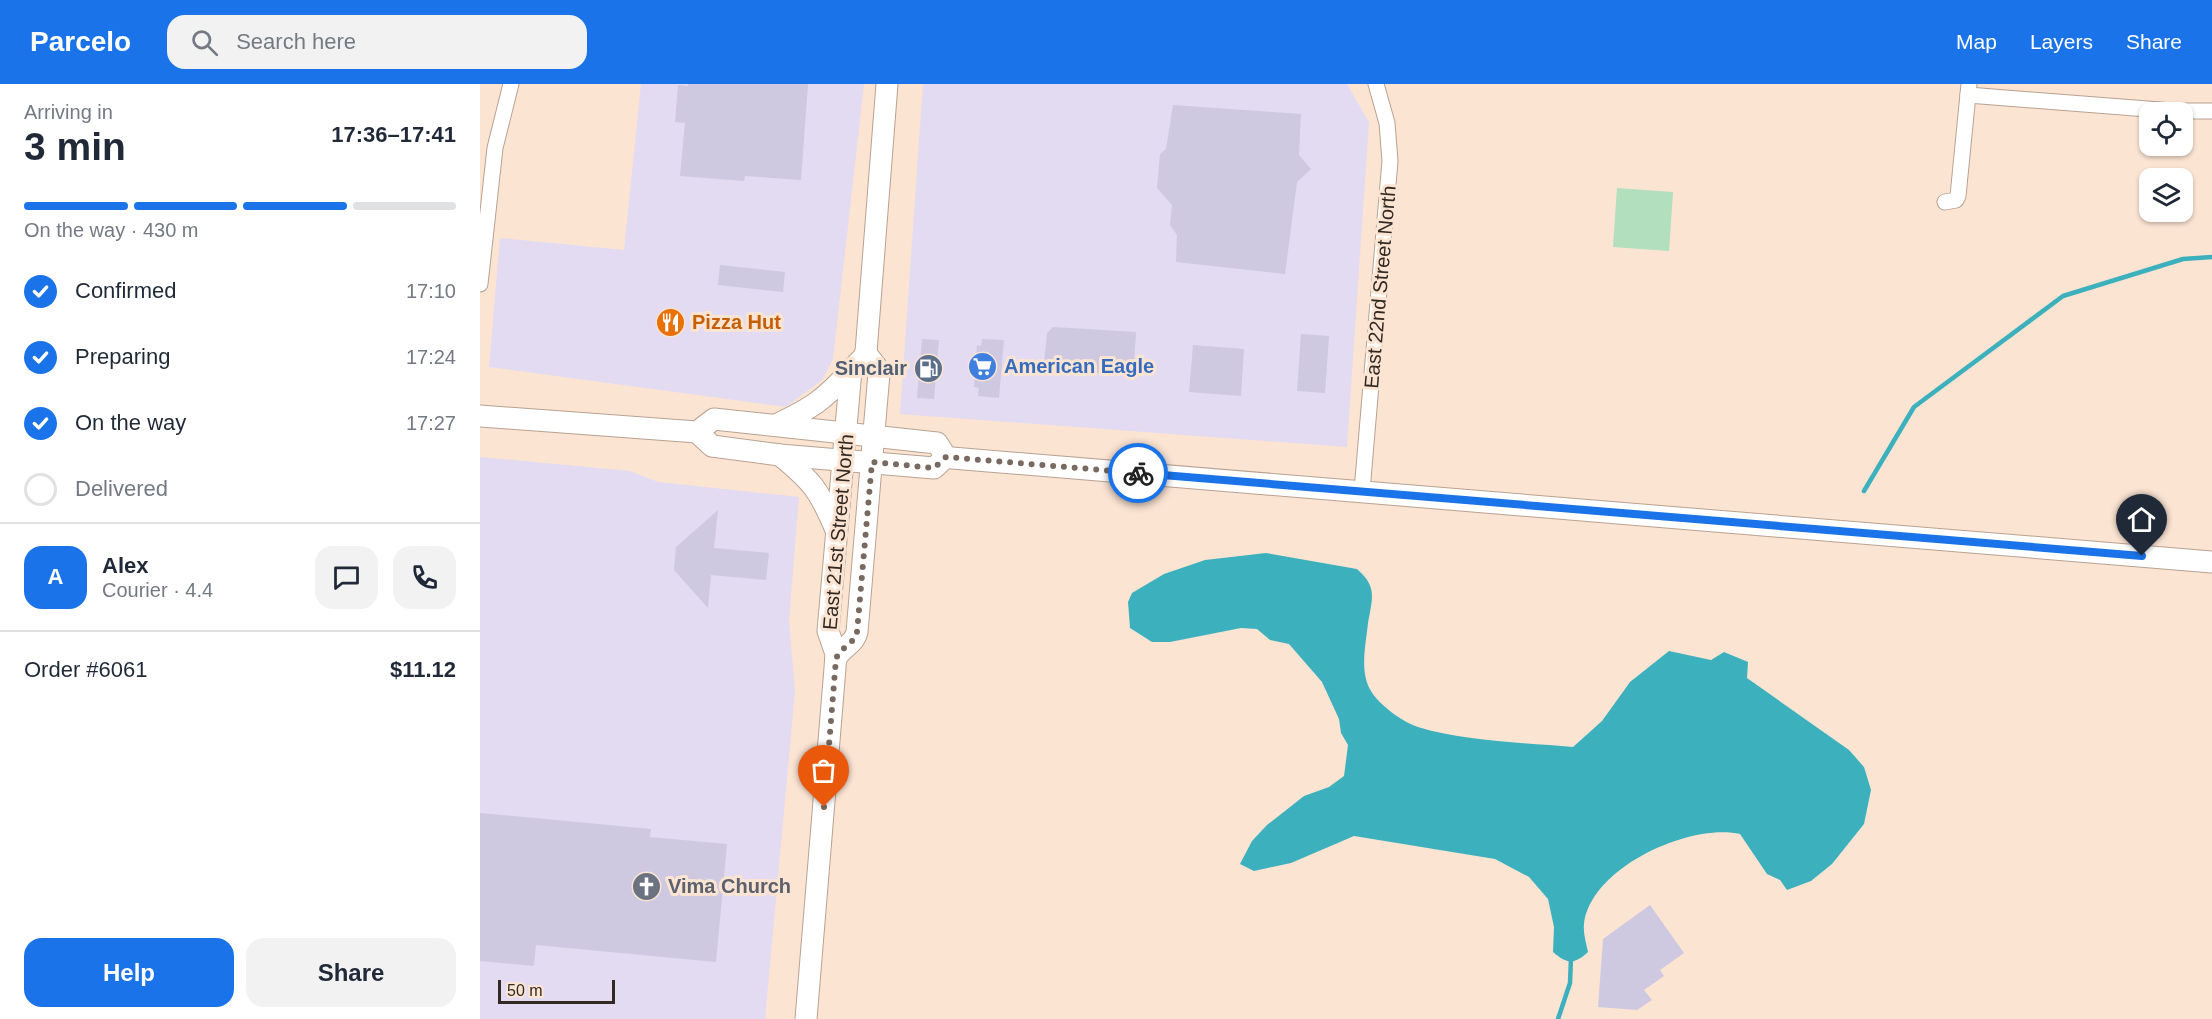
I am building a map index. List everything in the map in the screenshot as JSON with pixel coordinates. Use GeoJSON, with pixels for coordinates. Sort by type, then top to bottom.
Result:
{"type":"FeatureCollection","features":[{"type":"Feature","properties":{"kind":"main road"},"geometry":{"type":"LineString","coordinates":[[776,425],[816,405],[829,395],[866,352],[887,84]]}},
{"type":"Feature","properties":{"kind":"main road"},"geometry":{"type":"LineString","coordinates":[[836,659],[843,649],[853,642],[857,632],[879,373],[866,352]]}},
{"type":"Feature","properties":{"kind":"main road","name":"East 21st Street North"},"geometry":{"type":"LineString","coordinates":[[806,1019],[836,659],[828,631],[851,370]]}},
{"type":"Feature","properties":{"kind":"main road"},"geometry":{"type":"LineString","coordinates":[[480,416],[697,432],[712,446],[780,455],[934,468],[946,457],[2212,562]]}},
{"type":"Feature","properties":{"kind":"main road"},"geometry":{"type":"LineString","coordinates":[[697,432],[714,419],[776,425],[937,443],[946,457]]}},
{"type":"Feature","properties":{"kind":"main road"},"geometry":{"type":"LineString","coordinates":[[780,455],[813,484],[823,500],[837,533]]}},
{"type":"Feature","properties":{"kind":"street"},"geometry":{"type":"LineString","coordinates":[[480,284],[495,148],[511,84]]}},
{"type":"Feature","properties":{"kind":"street","name":"East 22nd Street North"},"geometry":{"type":"LineString","coordinates":[[1362,491],[1390,160],[1387,123],[1377,84]]}},
{"type":"Feature","properties":{"kind":"street"},"geometry":{"type":"LineString","coordinates":[[1945,202],[1956,200],[1958,196],[1969,89],[2173,111],[2212,111]]}},
{"type":"Feature","properties":{"kind":"shaded area"},"geometry":{"type":"Polygon","coordinates":[[[641,84],[864,84],[833,359],[822,380],[786,407],[489,367],[500,238],[624,250],[641,84]]]}},
{"type":"Feature","properties":{"kind":"shaded area"},"geometry":{"type":"Polygon","coordinates":[[[923,84],[1347,84],[1369,122],[1347,447],[900,414],[923,84]]]}},
{"type":"Feature","properties":{"kind":"shaded area"},"geometry":{"type":"Polygon","coordinates":[[[480,457],[630,471],[658,482],[799,497],[789,621],[795,691],[765,1019],[480,1019],[480,457]]]}},
{"type":"Feature","properties":{"kind":"green space"},"geometry":{"type":"Polygon","coordinates":[[[1617,188],[1673,192],[1669,251],[1613,247],[1617,188]]]}},
{"type":"Feature","properties":{"kind":"water"},"geometry":{"type":"Polygon","coordinates":[[[1266,553],[1357,569],[1364,576],[1372,594],[1364,658],[1367,683],[1379,702],[1406,722],[1436,732],[1494,741],[1573,747],[1602,721],[1630,682],[1669,651],[1711,660],[1724,652],[1748,662],[1747,678],[1849,750],[1864,767],[1871,790],[1864,824],[1832,864],[1811,881],[1787,890],[1780,880],[1767,874],[1740,834],[1719,832],[1696,835],[1646,854],[1623,868],[1604,884],[1591,903],[1584,924],[1588,952],[1574,961],[1562,959],[1553,952],[1554,927],[1548,899],[1529,877],[1495,859],[1354,836],[1291,863],[1254,871],[1240,864],[1252,841],[1267,825],[1304,796],[1329,787],[1344,776],[1348,745],[1341,733],[1339,719],[1322,682],[1289,644],[1270,640],[1257,629],[1241,628],[1170,642],[1152,642],[1130,628],[1128,602],[1132,593],[1164,574],[1205,560],[1266,553]]]}},
{"type":"Feature","properties":{"kind":"building"},"geometry":{"type":"Polygon","coordinates":[[[688,84],[808,84],[801,180],[745,176],[744,181],[680,176],[685,123],[675,122],[678,85],[688,86],[688,84]]]}},
{"type":"Feature","properties":{"kind":"building"},"geometry":{"type":"Polygon","coordinates":[[[1173,105],[1301,114],[1299,155],[1311,169],[1297,182],[1285,274],[1176,262],[1177,235],[1170,225],[1172,205],[1157,188],[1160,154],[1166,149],[1173,105]]]}},
{"type":"Feature","properties":{"kind":"building"},"geometry":{"type":"Polygon","coordinates":[[[720,265],[785,272],[783,292],[718,285],[720,265]]]}},
{"type":"Feature","properties":{"kind":"building"},"geometry":{"type":"Polygon","coordinates":[[[1053,327],[1136,332],[1133,376],[1051,369],[1044,363],[1047,333],[1053,327]]]}},
{"type":"Feature","properties":{"kind":"building"},"geometry":{"type":"Polygon","coordinates":[[[1301,334],[1329,336],[1325,393],[1297,391],[1301,334]]]}},
{"type":"Feature","properties":{"kind":"building"},"geometry":{"type":"Polygon","coordinates":[[[922,339],[939,340],[934,399],[917,398],[922,339]]]}},
{"type":"Feature","properties":{"kind":"building"},"geometry":{"type":"Polygon","coordinates":[[[982,339],[1004,340],[999,398],[978,396],[979,388],[974,387],[977,345],[981,346],[982,339]]]}},
{"type":"Feature","properties":{"kind":"building"},"geometry":{"type":"Polygon","coordinates":[[[1193,345],[1244,349],[1241,396],[1189,392],[1193,345]]]}},
{"type":"Feature","properties":{"kind":"building"},"geometry":{"type":"Polygon","coordinates":[[[718,510],[714,548],[769,553],[766,580],[711,575],[708,608],[674,570],[676,547],[718,510]]]}},
{"type":"Feature","properties":{"kind":"building"},"geometry":{"type":"Polygon","coordinates":[[[480,813],[651,829],[650,837],[727,844],[716,962],[536,945],[534,966],[480,961],[480,813]]]}},
{"type":"Feature","properties":{"kind":"building"},"geometry":{"type":"Polygon","coordinates":[[[1650,905],[1684,953],[1660,970],[1664,976],[1644,990],[1652,1000],[1637,1010],[1598,1007],[1603,939],[1650,905]]]}},
{"type":"Feature","properties":{"kind":"waterway"},"geometry":{"type":"LineString","coordinates":[[1864,491],[1914,407],[2063,296],[2183,259],[2212,257]]}},
{"type":"Feature","properties":{"kind":"waterway"},"geometry":{"type":"LineString","coordinates":[[1558,1019],[1570,983],[1571,958]]}},
{"type":"Feature","properties":{"kind":"way so far"},"geometry":{"type":"LineString","coordinates":[[824,807],[836,659],[837,654],[853,642],[857,632],[872,462],[934,468],[946,457],[1138,473]]}},
{"type":"Feature","properties":{"kind":"place","name":"Pizza Hut"},"geometry":{"type":"Point","coordinates":[671,322]}},
{"type":"Feature","properties":{"kind":"place","name":"American Eagle"},"geometry":{"type":"Point","coordinates":[983,366]}},
{"type":"Feature","properties":{"kind":"place","name":"Sinclair"},"geometry":{"type":"Point","coordinates":[928,368]}},
{"type":"Feature","properties":{"kind":"place","name":"Vima Church"},"geometry":{"type":"Point","coordinates":[647,886]}},
{"type":"Feature","properties":{"kind":"route"},"geometry":{"type":"LineString","coordinates":[[1138,473],[2142,556]]}}]}
